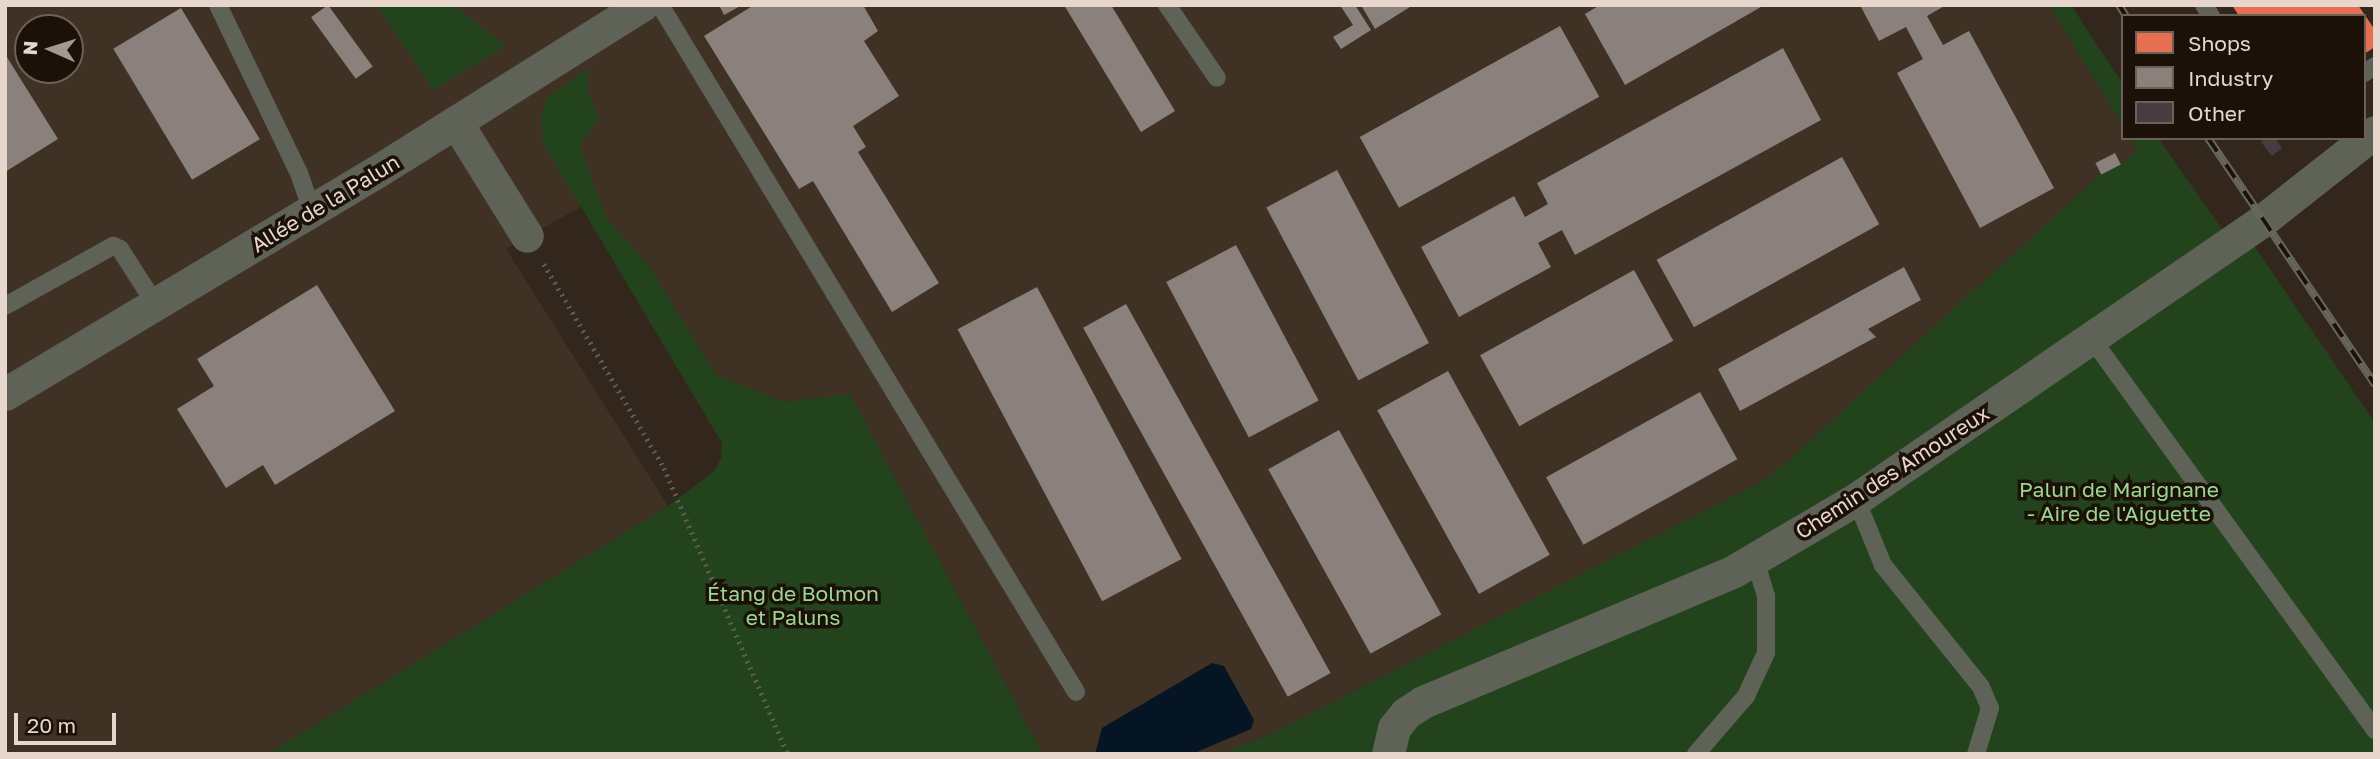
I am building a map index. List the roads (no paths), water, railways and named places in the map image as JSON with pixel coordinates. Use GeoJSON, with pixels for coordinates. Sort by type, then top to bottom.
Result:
{"type":"FeatureCollection","features":[{"type":"Feature","properties":{"kind":"street","name":"Allée de la Palun"},"geometry":{"type":"LineString","coordinates":[[5,394],[312,211],[642,5]]}},
{"type":"Feature","properties":{"kind":"street"},"geometry":{"type":"LineString","coordinates":[[456,122],[527,236]]}},
{"type":"Feature","properties":{"kind":"street","name":"Chemin des Amoureux"},"geometry":{"type":"LineString","coordinates":[[1388,754],[1394,728],[1423,702],[1755,560],[1856,499],[2263,220],[2365,140]]}},
{"type":"Feature","properties":{"kind":"lane"},"geometry":{"type":"LineString","coordinates":[[218,5],[299,173],[312,211]]}},
{"type":"Feature","properties":{"kind":"lane"},"geometry":{"type":"LineString","coordinates":[[660,5],[1076,692]]}},
{"type":"Feature","properties":{"kind":"lane"},"geometry":{"type":"LineString","coordinates":[[1167,5],[1217,78]]}},
{"type":"Feature","properties":{"kind":"lane"},"geometry":{"type":"LineString","coordinates":[[5,306],[113,246],[120,249],[156,305]]}},
{"type":"Feature","properties":{"kind":"lane"},"geometry":{"type":"LineString","coordinates":[[2092,339],[2375,730]]}},
{"type":"Feature","properties":{"kind":"lane"},"geometry":{"type":"LineString","coordinates":[[1856,499],[1883,565],[1981,687],[1990,708],[1976,754]]}},
{"type":"Feature","properties":{"kind":"lane"},"geometry":{"type":"LineString","coordinates":[[1696,754],[1746,696],[1766,653],[1766,596],[1755,560]]}},
{"type":"Feature","properties":{"kind":"water"},"geometry":{"type":"Polygon","coordinates":[[[1212,663],[1224,666],[1254,720],[1251,729],[1192,754],[1095,754],[1102,728],[1212,663]]]}},
{"type":"Feature","properties":{"kind":"railway"},"geometry":{"type":"LineString","coordinates":[[2119,5],[2125,14]]}},
{"type":"Feature","properties":{"kind":"railway"},"geometry":{"type":"LineString","coordinates":[[2209,140],[2375,385]]}},
{"type":"Feature","properties":{"kind":"park label","name":"Palun de Marignane - Aire de l'Aiguette"},"geometry":{"type":"Point","coordinates":[2119,501]}},
{"type":"Feature","properties":{"kind":"park label","name":"Étang de Bolmon et Paluns"},"geometry":{"type":"Point","coordinates":[793,605]}}]}
